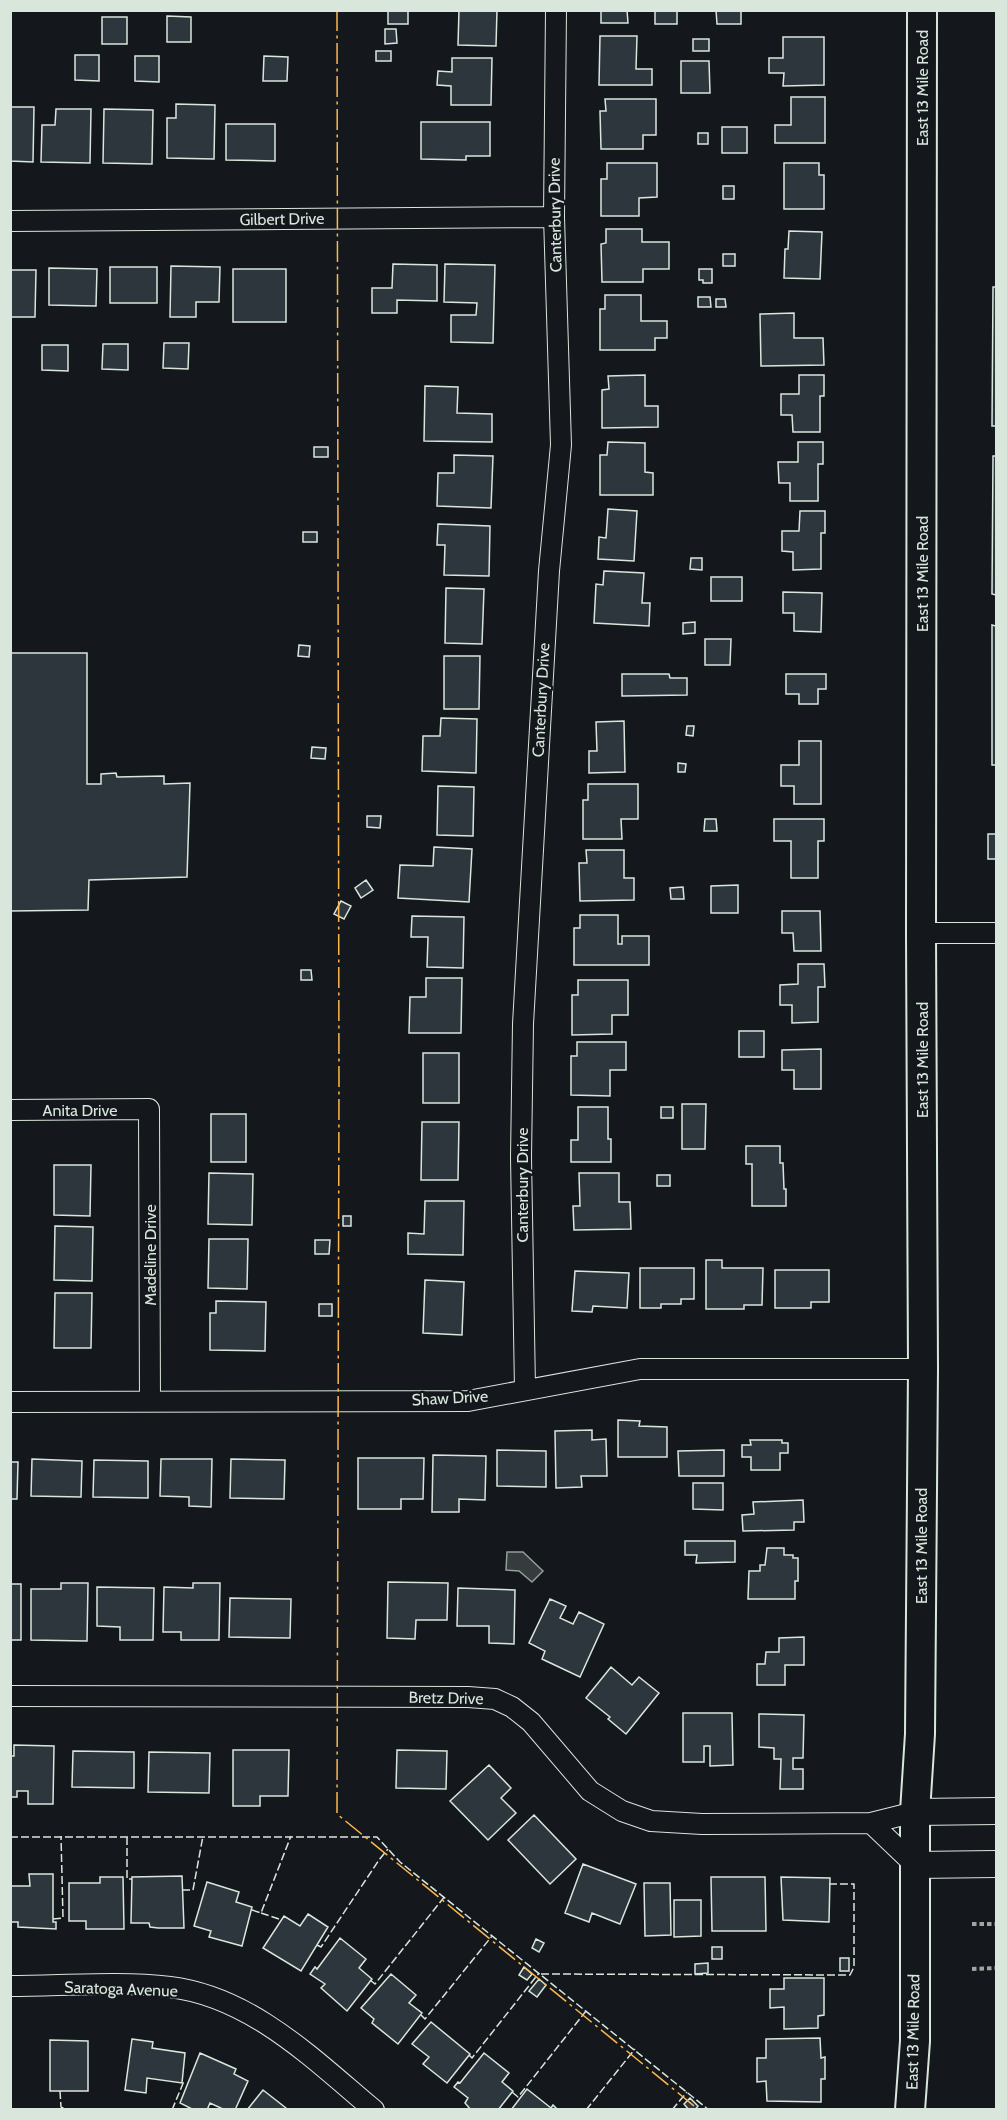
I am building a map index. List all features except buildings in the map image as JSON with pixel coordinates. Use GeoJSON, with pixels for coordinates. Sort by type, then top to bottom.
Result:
{"type":"FeatureCollection","features":[{"type":"Feature","properties":{"kind":"main road","name":"East 13 Mile Road"},"geometry":{"type":"LineString","coordinates":[[910,2109],[915,2041],[915,1812],[920,1734],[923,1369],[922,10]]}},
{"type":"Feature","properties":{"kind":"street","name":"Canterbury Drive"},"geometry":{"type":"LineString","coordinates":[[525,1389],[521,1156],[523,1024],[549,571],[561,445],[554,217],[556,10]]}},
{"type":"Feature","properties":{"kind":"street","name":"Gilbert Drive"},"geometry":{"type":"LineString","coordinates":[[10,221],[554,217]]}},
{"type":"Feature","properties":{"kind":"street"},"geometry":{"type":"LineString","coordinates":[[921,933],[996,933]]}},
{"type":"Feature","properties":{"kind":"street","name":"Anita Drive"},"geometry":{"type":"LineString","coordinates":[[10,1110],[149,1109]]}},
{"type":"Feature","properties":{"kind":"street","name":"Madeline Drive"},"geometry":{"type":"LineString","coordinates":[[149,1109],[150,1401]]}},
{"type":"Feature","properties":{"kind":"street","name":"Shaw Drive"},"geometry":{"type":"LineString","coordinates":[[10,1402],[468,1401],[640,1369],[923,1369]]}},
{"type":"Feature","properties":{"kind":"street","name":"Bretz Drive"},"geometry":{"type":"LineString","coordinates":[[10,1696],[468,1696],[495,1699],[512,1707],[531,1722],[590,1791],[622,1811],[651,1821],[702,1824],[871,1823],[915,1812]]}},
{"type":"Feature","properties":{"kind":"street"},"geometry":{"type":"LineString","coordinates":[[915,1812],[996,1811]]}},
{"type":"Feature","properties":{"kind":"street"},"geometry":{"type":"LineString","coordinates":[[871,1823],[915,1865],[996,1864]]}},
{"type":"Feature","properties":{"kind":"street","name":"Saratoga Avenue"},"geometry":{"type":"LineString","coordinates":[[10,1986],[171,1987],[209,1996],[254,2016],[284,2035],[374,2109]]}},
{"type":"Feature","properties":{"kind":"path"},"geometry":{"type":"LineString","coordinates":[[972,1924],[996,1924]]}},
{"type":"Feature","properties":{"kind":"path"},"geometry":{"type":"LineString","coordinates":[[972,1969],[996,1968]]}},
{"type":"Feature","properties":{"kind":"shaded area"},"geometry":{"type":"Polygon","coordinates":[[[507,1552],[523,1552],[543,1571],[532,1582],[519,1571],[506,1570],[507,1552]]]}},
{"type":"Feature","properties":{"kind":"fence"},"geometry":{"type":"LineString","coordinates":[[53,1919],[63,1918],[61,1836]]}},
{"type":"Feature","properties":{"kind":"fence"},"geometry":{"type":"LineString","coordinates":[[182,1890],[193,1890],[203,1836]]}},
{"type":"Feature","properties":{"kind":"fence"},"geometry":{"type":"LineString","coordinates":[[252,1910],[261,1913],[291,1836]]}},
{"type":"Feature","properties":{"kind":"fence"},"geometry":{"type":"LineString","coordinates":[[10,1837],[377,1837],[400,1862],[709,2110]]}},
{"type":"Feature","properties":{"kind":"fence"},"geometry":{"type":"LineString","coordinates":[[127,1837],[127,1879],[132,1879]]}},
{"type":"Feature","properties":{"kind":"fence"},"geometry":{"type":"LineString","coordinates":[[317,1945],[321,1947],[388,1849]]}},
{"type":"Feature","properties":{"kind":"fence"},"geometry":{"type":"LineString","coordinates":[[541,1974],[850,1975],[854,1967],[854,1884],[829,1884]]}},
{"type":"Feature","properties":{"kind":"fence"},"geometry":{"type":"LineString","coordinates":[[370,1980],[375,1984],[445,1896]]}},
{"type":"Feature","properties":{"kind":"fence"},"geometry":{"type":"LineString","coordinates":[[261,1913],[282,1920]]}},
{"type":"Feature","properties":{"kind":"fence"},"geometry":{"type":"LineString","coordinates":[[421,2015],[425,2019],[492,1936]]}},
{"type":"Feature","properties":{"kind":"fence"},"geometry":{"type":"LineString","coordinates":[[469,2055],[472,2058],[539,1973]]}},
{"type":"Feature","properties":{"kind":"fence"},"geometry":{"type":"LineString","coordinates":[[512,2092],[518,2097],[586,2011]]}},
{"type":"Feature","properties":{"kind":"fence"},"geometry":{"type":"LineString","coordinates":[[586,2110],[635,2049]]}},
{"type":"Feature","properties":{"kind":"fence"},"geometry":{"type":"LineString","coordinates":[[172,2110],[184,2081],[182,2080]]}},
{"type":"Feature","properties":{"kind":"fence"},"geometry":{"type":"LineString","coordinates":[[60,2091],[61,2107],[67,2110]]}},
{"type":"Feature","properties":{"kind":"fence"},"geometry":{"type":"LineString","coordinates":[[672,2110],[687,2092]]}},
{"type":"Feature","properties":{"kind":"power"},"geometry":{"type":"LineString","coordinates":[[337,10],[339,1089],[337,1814],[699,2110]]}}]}
